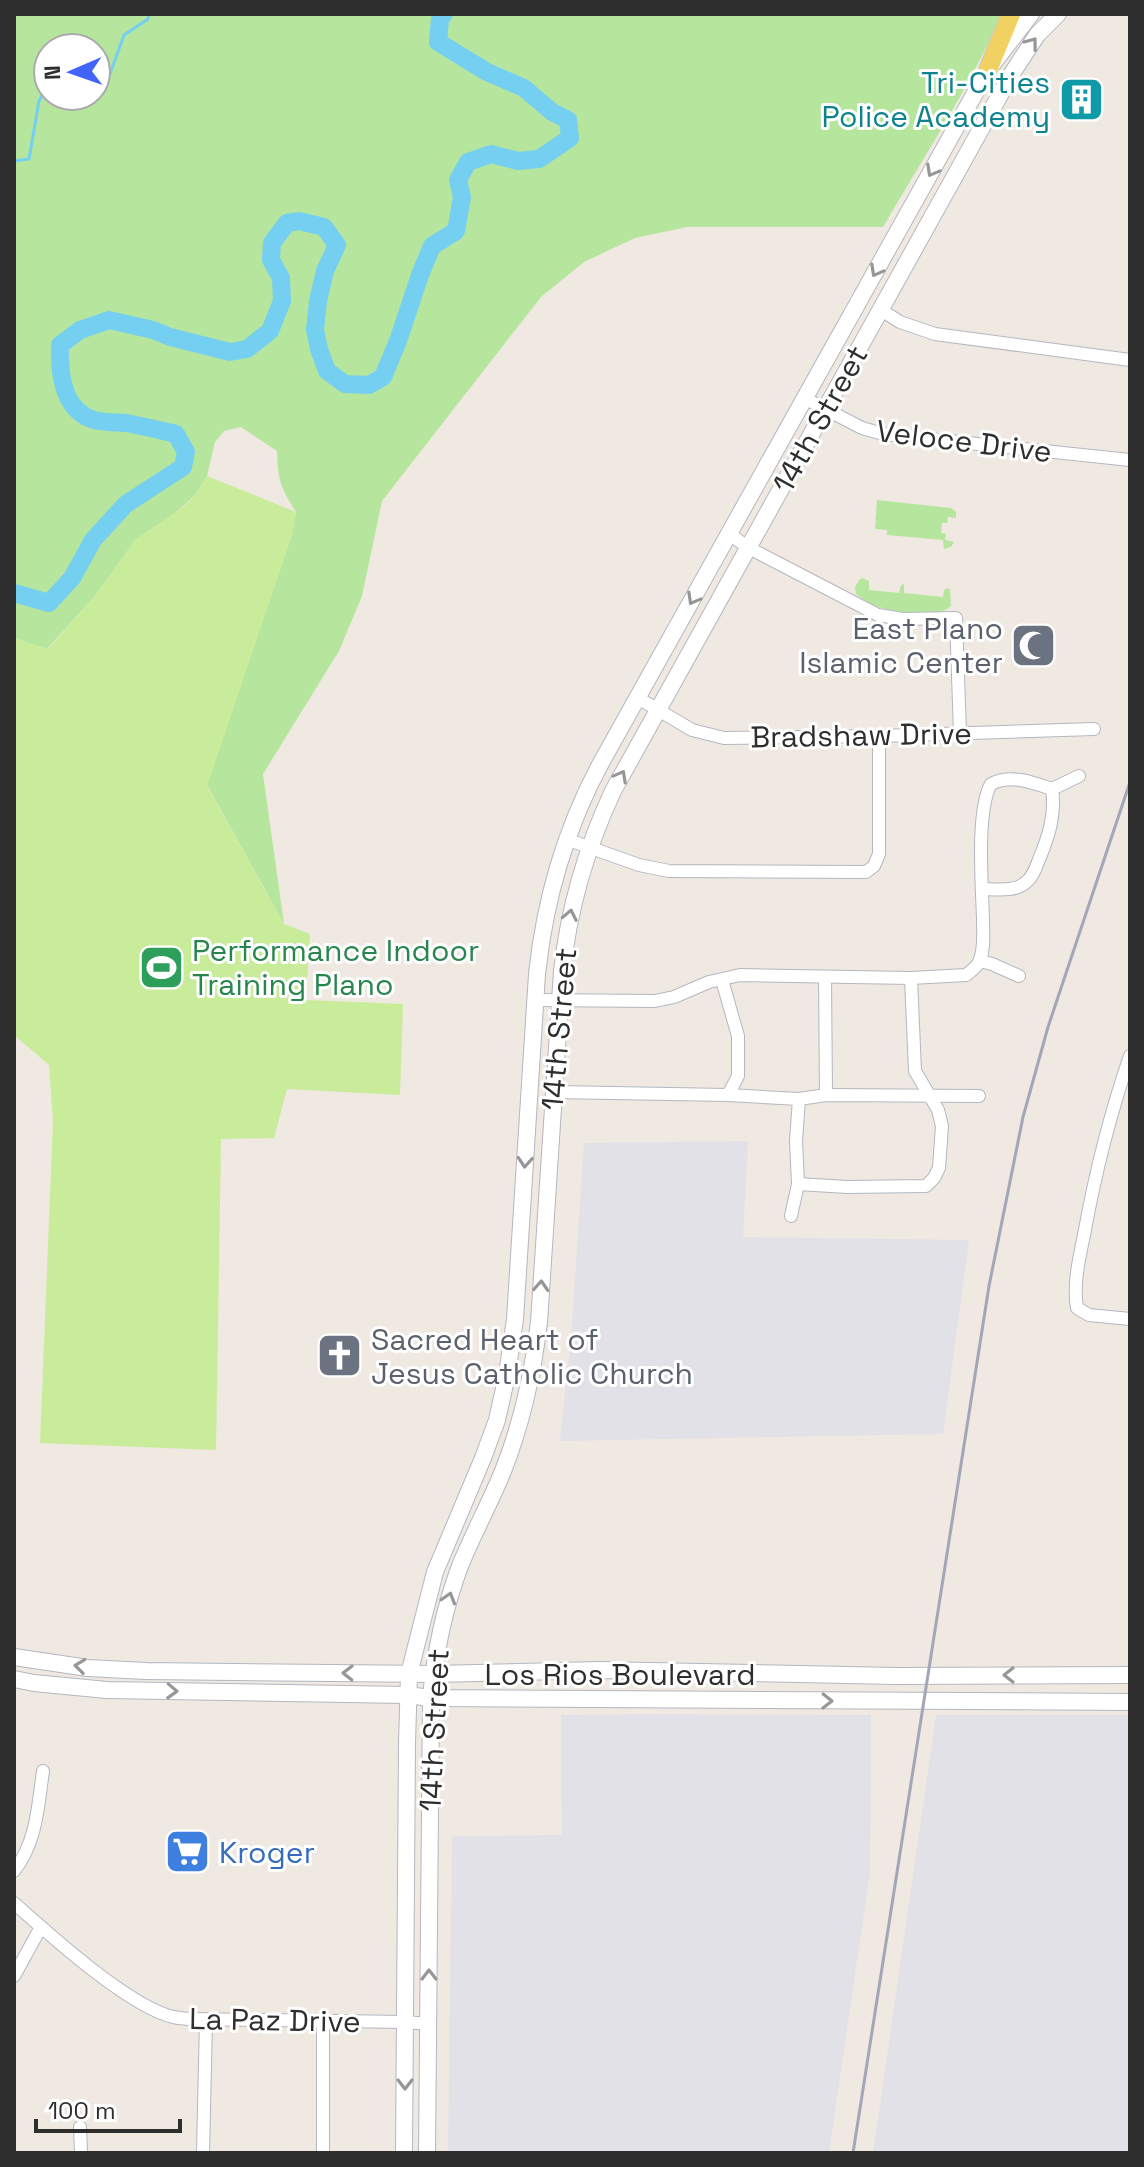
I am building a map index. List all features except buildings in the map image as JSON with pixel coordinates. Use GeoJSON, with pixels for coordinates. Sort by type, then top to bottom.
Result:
{"type":"FeatureCollection","features":[{"type":"Feature","properties":{"kind":"main road"},"geometry":{"type":"LineString","coordinates":[[988,70],[1011,14]]}},
{"type":"Feature","properties":{"kind":"main road","name":"14th Street"},"geometry":{"type":"LineString","coordinates":[[404,2153],[409,1674],[435,1572],[490,1440],[502,1399],[515,1319],[544,922],[566,839],[594,776],[988,70],[1031,14]]}},
{"type":"Feature","properties":{"kind":"main road","name":"14th Street"},"geometry":{"type":"LineString","coordinates":[[427,2153],[433,1674],[438,1638],[450,1594],[509,1453],[532,1374],[539,1322],[560,1001],[568,925],[589,847],[613,791],[1026,50],[1058,14]]}},
{"type":"Feature","properties":{"kind":"main road"},"geometry":{"type":"LineString","coordinates":[[914,203],[934,214]]}},
{"type":"Feature","properties":{"kind":"main road"},"geometry":{"type":"LineString","coordinates":[[523,1201],[547,1203]]}},
{"type":"Feature","properties":{"kind":"main road"},"geometry":{"type":"LineString","coordinates":[[515,1319],[539,1322]]}},
{"type":"Feature","properties":{"kind":"main road"},"geometry":{"type":"LineString","coordinates":[[474,1481],[495,1490]]}},
{"type":"Feature","properties":{"kind":"main road","name":"Los Rios Boulevard"},"geometry":{"type":"LineString","coordinates":[[14,1657],[88,1668],[146,1671],[1130,1675]]}},
{"type":"Feature","properties":{"kind":"main road"},"geometry":{"type":"LineString","coordinates":[[142,1691],[146,1671]]}},
{"type":"Feature","properties":{"kind":"main road"},"geometry":{"type":"LineString","coordinates":[[251,1671],[251,1694]]}},
{"type":"Feature","properties":{"kind":"main road"},"geometry":{"type":"LineString","coordinates":[[616,1671],[620,1699]]}},
{"type":"Feature","properties":{"kind":"main road"},"geometry":{"type":"LineString","coordinates":[[748,1674],[749,1700]]}},
{"type":"Feature","properties":{"kind":"main road"},"geometry":{"type":"LineString","coordinates":[[1085,1702],[1087,1675]]}},
{"type":"Feature","properties":{"kind":"main road","name":"Los Rios Boulevard"},"geometry":{"type":"LineString","coordinates":[[14,1679],[66,1687],[142,1691],[407,1695],[431,1698],[1130,1702]]}},
{"type":"Feature","properties":{"kind":"main road"},"geometry":{"type":"LineString","coordinates":[[406,1877],[429,1877]]}},
{"type":"Feature","properties":{"kind":"street"},"geometry":{"type":"LineString","coordinates":[[881,310],[900,322],[935,334],[1130,360]]}},
{"type":"Feature","properties":{"kind":"street","name":"Veloce Drive"},"geometry":{"type":"LineString","coordinates":[[804,398],[862,428],[883,434],[1130,460]]}},
{"type":"Feature","properties":{"kind":"street"},"geometry":{"type":"LineString","coordinates":[[729,534],[749,548],[878,615],[903,619],[956,618],[960,733]]}},
{"type":"Feature","properties":{"kind":"street","name":"Bradshaw Drive"},"geometry":{"type":"LineString","coordinates":[[638,698],[692,730],[724,738],[1094,729]]}},
{"type":"Feature","properties":{"kind":"street"},"geometry":{"type":"LineString","coordinates":[[566,839],[639,865],[669,871],[866,872],[874,866],[879,854],[879,736]]}},
{"type":"Feature","properties":{"kind":"street"},"geometry":{"type":"LineString","coordinates":[[536,1000],[655,1001],[740,975],[911,978],[966,975],[980,961],[983,948],[982,806],[991,784],[1011,779],[1034,782],[1052,789],[1079,776]]}},
{"type":"Feature","properties":{"kind":"street"},"geometry":{"type":"LineString","coordinates":[[982,889],[1023,885],[1033,874],[1053,819],[1052,789]]}},
{"type":"Feature","properties":{"kind":"street"},"geometry":{"type":"LineString","coordinates":[[980,961],[1019,976]]}},
{"type":"Feature","properties":{"kind":"street"},"geometry":{"type":"LineString","coordinates":[[825,977],[826,1095]]}},
{"type":"Feature","properties":{"kind":"street"},"geometry":{"type":"LineString","coordinates":[[798,1184],[926,1186],[934,1178],[939,1168],[943,1134],[938,1110],[915,1071],[911,978]]}},
{"type":"Feature","properties":{"kind":"street"},"geometry":{"type":"LineString","coordinates":[[722,980],[738,1036],[738,1076],[728,1095]]}},
{"type":"Feature","properties":{"kind":"street"},"geometry":{"type":"LineString","coordinates":[[1130,1056],[1114,1101],[1088,1213],[1074,1295],[1077,1308],[1089,1315],[1130,1319]]}},
{"type":"Feature","properties":{"kind":"street"},"geometry":{"type":"LineString","coordinates":[[554,1092],[799,1099],[826,1095],[979,1096]]}},
{"type":"Feature","properties":{"kind":"street"},"geometry":{"type":"LineString","coordinates":[[791,1216],[798,1184],[796,1141],[799,1099]]}},
{"type":"Feature","properties":{"kind":"street"},"geometry":{"type":"LineString","coordinates":[[14,1871],[36,1825],[43,1771]]}},
{"type":"Feature","properties":{"kind":"street","name":"La Paz Drive"},"geometry":{"type":"LineString","coordinates":[[14,1903],[91,1968],[140,2002],[171,2017],[429,2024]]}},
{"type":"Feature","properties":{"kind":"street"},"geometry":{"type":"LineString","coordinates":[[14,1976],[41,1927]]}},
{"type":"Feature","properties":{"kind":"street"},"geometry":{"type":"LineString","coordinates":[[203,2153],[206,2020]]}},
{"type":"Feature","properties":{"kind":"street"},"geometry":{"type":"LineString","coordinates":[[323,2022],[323,2153]]}},
{"type":"Feature","properties":{"kind":"street"},"geometry":{"type":"LineString","coordinates":[[80,2127],[81,2153]]}},
{"type":"Feature","properties":{"kind":"shaded area"},"geometry":{"type":"Polygon","coordinates":[[[748,1141],[743,1237],[969,1240],[943,1434],[560,1441],[572,1325],[584,1143],[748,1141]]]}},
{"type":"Feature","properties":{"kind":"shaded area"},"geometry":{"type":"Polygon","coordinates":[[[561,1715],[871,1715],[870,1872],[829,2153],[448,2153],[452,1836],[562,1835],[561,1715]]]}},
{"type":"Feature","properties":{"kind":"shaded area"},"geometry":{"type":"Polygon","coordinates":[[[936,1715],[1130,1715],[1130,2153],[873,2153],[936,1715]]]}},
{"type":"Feature","properties":{"kind":"green space"},"geometry":{"type":"Polygon","coordinates":[[[14,14],[1002,14],[961,95],[883,227],[687,227],[635,238],[584,262],[541,297],[382,501],[362,596],[339,651],[263,774],[284,924],[207,785],[292,534],[296,512],[281,483],[277,451],[241,427],[224,431],[215,442],[207,476],[196,494],[173,515],[136,539],[95,596],[47,649],[14,638],[14,14]]]}},
{"type":"Feature","properties":{"kind":"green space","name":"Performance Indoor Training Plano"},"geometry":{"type":"Polygon","coordinates":[[[207,476],[296,512],[292,534],[207,786],[284,924],[310,934],[306,1000],[403,1004],[400,1095],[287,1089],[274,1138],[221,1139],[216,1450],[40,1443],[53,1121],[49,1065],[14,1035],[14,638],[48,649],[95,596],[136,539],[183,507],[207,476]]]}},
{"type":"Feature","properties":{"kind":"green space"},"geometry":{"type":"Polygon","coordinates":[[[877,500],[951,508],[956,512],[956,518],[948,517],[947,523],[942,523],[941,533],[946,534],[945,540],[954,542],[944,549],[943,540],[887,535],[887,530],[875,529],[877,500]]]}},
{"type":"Feature","properties":{"kind":"green space"},"geometry":{"type":"Polygon","coordinates":[[[863,578],[869,581],[869,590],[899,593],[904,584],[904,593],[943,597],[944,590],[948,588],[951,606],[926,613],[881,607],[856,594],[855,587],[863,578]]]}},
{"type":"Feature","properties":{"kind":"waterway"},"geometry":{"type":"LineString","coordinates":[[112,68],[124,35],[148,19],[149,14]]}},
{"type":"Feature","properties":{"kind":"waterway"},"geometry":{"type":"LineString","coordinates":[[14,593],[49,603],[72,578],[93,540],[126,504],[183,467],[186,452],[176,434],[126,423],[98,421],[83,415],[75,408],[65,389],[60,367],[60,345],[80,330],[109,320],[230,352],[247,349],[270,331],[282,301],[281,278],[271,260],[272,243],[287,223],[299,221],[324,227],[337,245],[325,271],[315,330],[327,371],[345,384],[369,385],[383,377],[432,246],[456,231],[462,197],[458,180],[468,162],[491,154],[518,161],[539,159],[570,138],[568,120],[552,112],[524,88],[487,72],[438,42],[440,19],[444,14]]}},
{"type":"Feature","properties":{"kind":"waterway"},"geometry":{"type":"LineString","coordinates":[[14,161],[29,159],[37,112]]}},
{"type":"Feature","properties":{"kind":"waterway"},"geometry":{"type":"LineString","coordinates":[[878,624],[883,626]]}},
{"type":"Feature","properties":{"kind":"railway"},"geometry":{"type":"LineString","coordinates":[[853,2153],[989,1286],[1023,1117],[1048,1027],[1130,782]]}},
{"type":"Feature","properties":{"kind":"place","name":"Tri-Cities Police Academy"},"geometry":{"type":"Point","coordinates":[1081,99]}},
{"type":"Feature","properties":{"kind":"place","name":"East Plano Islamic Center"},"geometry":{"type":"Point","coordinates":[1034,645]}},
{"type":"Feature","properties":{"kind":"place","name":"Performance Indoor Training Plano"},"geometry":{"type":"Point","coordinates":[161,967]}},
{"type":"Feature","properties":{"kind":"place","name":"Sacred Heart of Jesus Catholic Church"},"geometry":{"type":"Point","coordinates":[340,1356]}},
{"type":"Feature","properties":{"kind":"place","name":"Kroger"},"geometry":{"type":"Point","coordinates":[188,1852]}}]}
